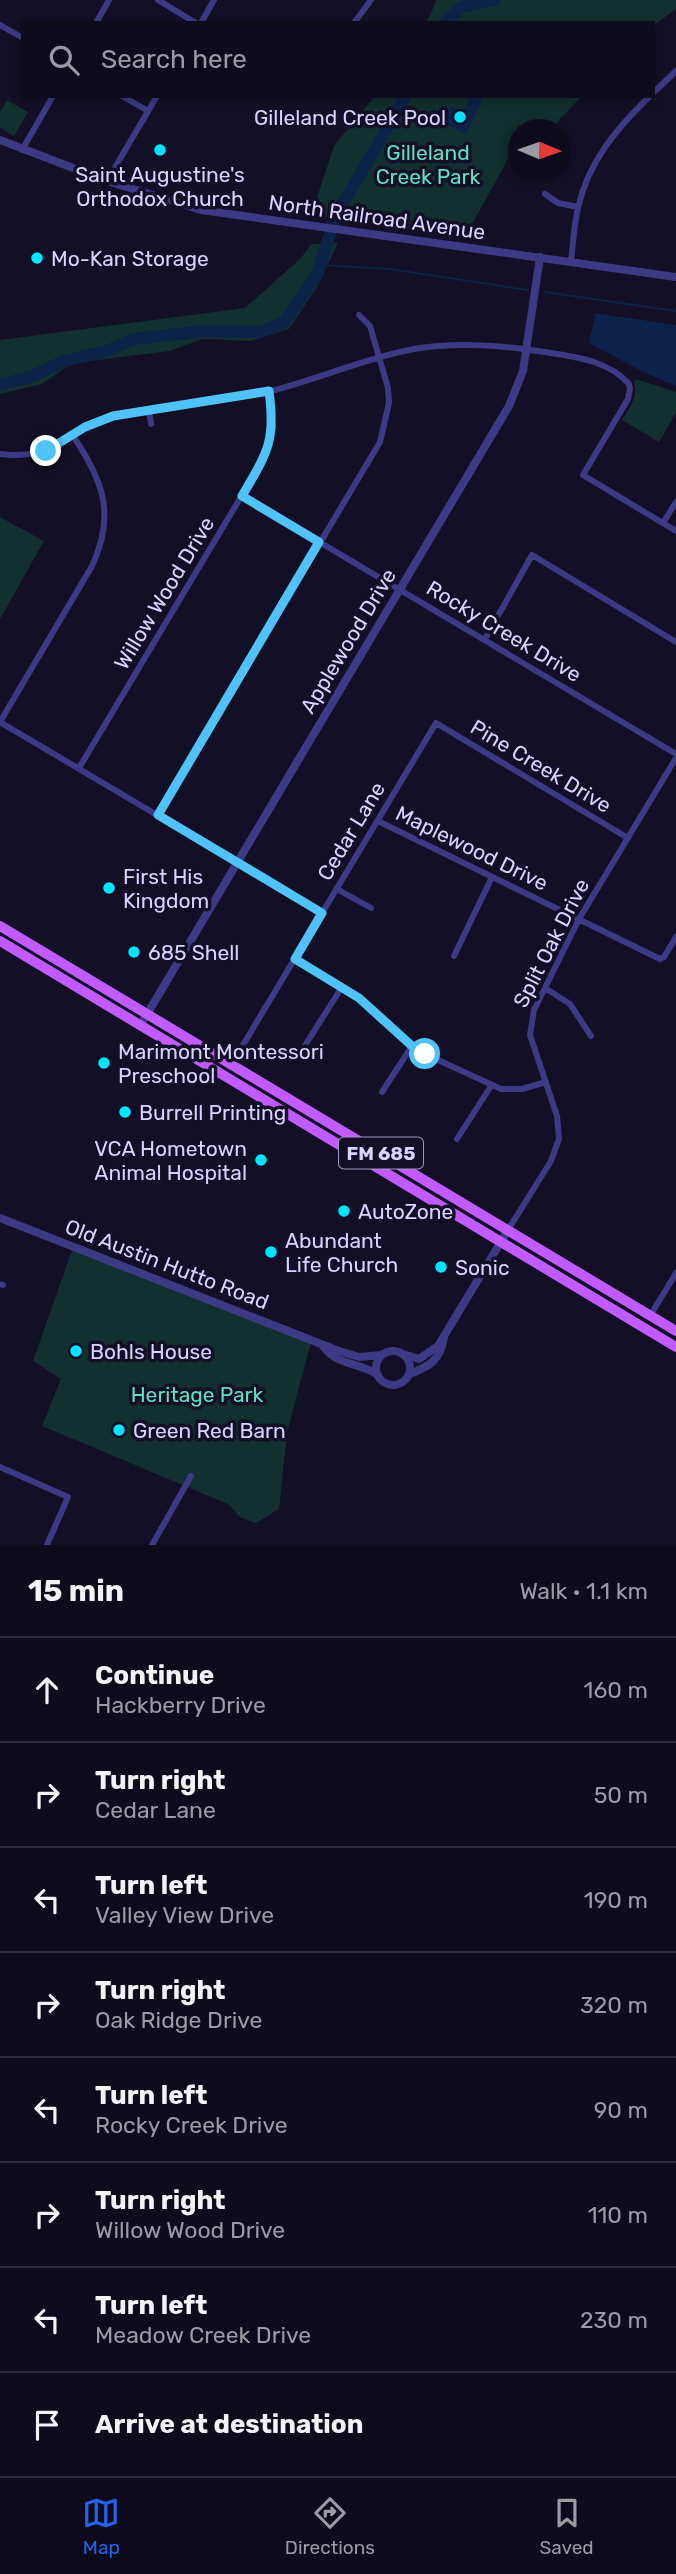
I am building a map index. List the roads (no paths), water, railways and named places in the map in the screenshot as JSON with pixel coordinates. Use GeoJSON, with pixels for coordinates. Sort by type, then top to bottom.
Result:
{"type":"FeatureCollection","features":[{"type":"Feature","properties":{"kind":"main road","name":"FM 685"},"geometry":{"type":"LineString","coordinates":[[0,926],[676,1331]]}},
{"type":"Feature","properties":{"kind":"main road","name":"FM 685"},"geometry":{"type":"LineString","coordinates":[[0,941],[676,1347]]}},
{"type":"Feature","properties":{"kind":"street"},"geometry":{"type":"LineString","coordinates":[[97,21],[109,0]]}},
{"type":"Feature","properties":{"kind":"street"},"geometry":{"type":"LineString","coordinates":[[158,0],[195,21]]}},
{"type":"Feature","properties":{"kind":"street"},"geometry":{"type":"LineString","coordinates":[[199,21],[214,0]]}},
{"type":"Feature","properties":{"kind":"street"},"geometry":{"type":"LineString","coordinates":[[355,21],[371,0]]}},
{"type":"Feature","properties":{"kind":"street"},"geometry":{"type":"LineString","coordinates":[[0,25],[21,37]]}},
{"type":"Feature","properties":{"kind":"street"},"geometry":{"type":"LineString","coordinates":[[655,92],[676,71]]}},
{"type":"Feature","properties":{"kind":"street"},"geometry":{"type":"LineString","coordinates":[[22,150],[52,98]]}},
{"type":"Feature","properties":{"kind":"street"},"geometry":{"type":"LineString","coordinates":[[125,98],[148,111]]}},
{"type":"Feature","properties":{"kind":"street"},"geometry":{"type":"LineString","coordinates":[[107,181],[156,98]]}},
{"type":"Feature","properties":{"kind":"street"},"geometry":{"type":"LineString","coordinates":[[571,262],[578,207],[592,169],[613,135],[649,98]]}},
{"type":"Feature","properties":{"kind":"street","name":"North Railroad Avenue"},"geometry":{"type":"LineString","coordinates":[[0,140],[107,181],[201,209],[676,277]]}},
{"type":"Feature","properties":{"kind":"street"},"geometry":{"type":"LineString","coordinates":[[545,194],[558,203],[578,207]]}},
{"type":"Feature","properties":{"kind":"street","name":"Applewood Drive"},"geometry":{"type":"LineString","coordinates":[[140,1026],[509,406],[521,379],[540,257]]}},
{"type":"Feature","properties":{"kind":"street"},"geometry":{"type":"LineString","coordinates":[[158,815],[380,442],[389,403],[388,388],[370,326],[359,315]]}},
{"type":"Feature","properties":{"kind":"street"},"geometry":{"type":"LineString","coordinates":[[0,454],[19,455],[46,451],[98,421],[113,416],[269,391],[379,358],[439,346],[493,345],[587,359],[625,380],[631,388],[628,400],[583,475],[676,531]]}},
{"type":"Feature","properties":{"kind":"street","name":"Willow Wood Drive"},"geometry":{"type":"LineString","coordinates":[[79,768],[242,496],[268,447],[273,429],[269,391]]}},
{"type":"Feature","properties":{"kind":"street"},"geometry":{"type":"LineString","coordinates":[[149,410],[151,424]]}},
{"type":"Feature","properties":{"kind":"street"},"geometry":{"type":"LineString","coordinates":[[73,436],[97,475],[103,496],[102,544],[92,566],[0,722],[322,913]]}},
{"type":"Feature","properties":{"kind":"street","name":"Rocky Creek Drive"},"geometry":{"type":"LineString","coordinates":[[242,496],[485,639],[676,756]]}},
{"type":"Feature","properties":{"kind":"street"},"geometry":{"type":"LineString","coordinates":[[663,523],[676,502]]}},
{"type":"Feature","properties":{"kind":"street"},"geometry":{"type":"LineString","coordinates":[[485,639],[532,555],[676,642]]}},
{"type":"Feature","properties":{"kind":"street","name":"Cedar Lane"},"geometry":{"type":"LineString","coordinates":[[231,1065],[436,723]]}},
{"type":"Feature","properties":{"kind":"street","name":"Pine Creek Drive"},"geometry":{"type":"LineString","coordinates":[[436,723],[628,838]]}},
{"type":"Feature","properties":{"kind":"street","name":"Split Oak Drive"},"geometry":{"type":"LineString","coordinates":[[508,1230],[558,1145],[557,1116],[530,1035],[534,1010],[579,919],[676,756]]}},
{"type":"Feature","properties":{"kind":"street","name":"Maplewood Drive"},"geometry":{"type":"LineString","coordinates":[[378,821],[660,959],[676,937]]}},
{"type":"Feature","properties":{"kind":"street"},"geometry":{"type":"LineString","coordinates":[[454,956],[492,877]]}},
{"type":"Feature","properties":{"kind":"street"},"geometry":{"type":"LineString","coordinates":[[337,889],[371,908]]}},
{"type":"Feature","properties":{"kind":"street"},"geometry":{"type":"LineString","coordinates":[[295,959],[342,987],[374,1011],[412,1046],[491,1086],[522,1089],[546,1082]]}},
{"type":"Feature","properties":{"kind":"street"},"geometry":{"type":"LineString","coordinates":[[304,1047],[342,987]]}},
{"type":"Feature","properties":{"kind":"street"},"geometry":{"type":"LineString","coordinates":[[545,988],[570,1004],[591,1036]]}},
{"type":"Feature","properties":{"kind":"street"},"geometry":{"type":"LineString","coordinates":[[382,1092],[412,1046]]}},
{"type":"Feature","properties":{"kind":"street"},"geometry":{"type":"LineString","coordinates":[[457,1139],[491,1086]]}},
{"type":"Feature","properties":{"kind":"street","name":"Old Austin Hutto Road"},"geometry":{"type":"LineString","coordinates":[[0,1218],[359,1357],[393,1351],[419,1359],[431,1353],[444,1337],[462,1302],[508,1230]]}},
{"type":"Feature","properties":{"kind":"street"},"geometry":{"type":"LineString","coordinates":[[650,1316],[676,1273]]}},
{"type":"Feature","properties":{"kind":"street","name":"Old Austin Hutto Road"},"geometry":{"type":"LineString","coordinates":[[321,1344],[331,1358],[368,1368],[391,1385],[401,1382],[409,1374],[438,1359],[444,1337]]}},
{"type":"Feature","properties":{"kind":"street"},"geometry":{"type":"LineString","coordinates":[[403,1354],[410,1364],[409,1374]]}},
{"type":"Feature","properties":{"kind":"street"},"geometry":{"type":"LineString","coordinates":[[378,1375],[377,1365],[382,1355]]}},
{"type":"Feature","properties":{"kind":"street"},"geometry":{"type":"LineString","coordinates":[[0,1467],[68,1497],[47,1545]]}},
{"type":"Feature","properties":{"kind":"street"},"geometry":{"type":"LineString","coordinates":[[152,1545],[191,1476]]}},
{"type":"Feature","properties":{"kind":"water","name":"Gilleland Creek Pool"},"geometry":{"type":"Polygon","coordinates":[[[470,98],[483,99],[466,134],[444,123],[451,106],[463,112],[470,98]]]}},
{"type":"Feature","properties":{"kind":"water"},"geometry":{"type":"Polygon","coordinates":[[[595,313],[676,325],[676,386],[589,343],[595,313]]]}},
{"type":"Feature","properties":{"kind":"waterway"},"geometry":{"type":"LineString","coordinates":[[447,21],[461,7],[494,0]]}},
{"type":"Feature","properties":{"kind":"waterway"},"geometry":{"type":"LineString","coordinates":[[0,385],[33,376],[64,361],[107,351],[134,339],[204,331],[261,332],[284,322],[317,275],[336,215],[405,98]]}},
{"type":"Feature","properties":{"kind":"waterway"},"geometry":{"type":"LineString","coordinates":[[320,265],[390,269],[528,290]]}},
{"type":"Feature","properties":{"kind":"waterway"},"geometry":{"type":"LineString","coordinates":[[545,292],[676,311]]}},
{"type":"Feature","properties":{"kind":"place","name":"Gilleland Creek Pool"},"geometry":{"type":"Point","coordinates":[460,117]}},
{"type":"Feature","properties":{"kind":"place","name":"Saint Augustine's Orthodox Church"},"geometry":{"type":"Point","coordinates":[160,150]}},
{"type":"Feature","properties":{"kind":"place","name":"Mo-Kan Storage"},"geometry":{"type":"Point","coordinates":[37,258]}},
{"type":"Feature","properties":{"kind":"place","name":"First His Kingdom"},"geometry":{"type":"Point","coordinates":[109,888]}},
{"type":"Feature","properties":{"kind":"place","name":"685 Shell"},"geometry":{"type":"Point","coordinates":[134,952]}},
{"type":"Feature","properties":{"kind":"place","name":"Marimont Montessori Preschool"},"geometry":{"type":"Point","coordinates":[104,1063]}},
{"type":"Feature","properties":{"kind":"place","name":"Burrell Printing"},"geometry":{"type":"Point","coordinates":[125,1112]}},
{"type":"Feature","properties":{"kind":"place","name":"VCA Hometown Animal Hospital"},"geometry":{"type":"Point","coordinates":[261,1160]}},
{"type":"Feature","properties":{"kind":"place","name":"AutoZone"},"geometry":{"type":"Point","coordinates":[344,1211]}},
{"type":"Feature","properties":{"kind":"place","name":"Abundant Life Church"},"geometry":{"type":"Point","coordinates":[271,1252]}},
{"type":"Feature","properties":{"kind":"place","name":"Sonic"},"geometry":{"type":"Point","coordinates":[441,1267]}},
{"type":"Feature","properties":{"kind":"place","name":"Bohls House"},"geometry":{"type":"Point","coordinates":[76,1351]}},
{"type":"Feature","properties":{"kind":"place","name":"Green Red Barn"},"geometry":{"type":"Point","coordinates":[119,1430]}},
{"type":"Feature","properties":{"kind":"park label","name":"Gilleland Creek Park"},"geometry":{"type":"Point","coordinates":[428,164]}},
{"type":"Feature","properties":{"kind":"park label","name":"Heritage Park"},"geometry":{"type":"Point","coordinates":[197,1394]}}]}
